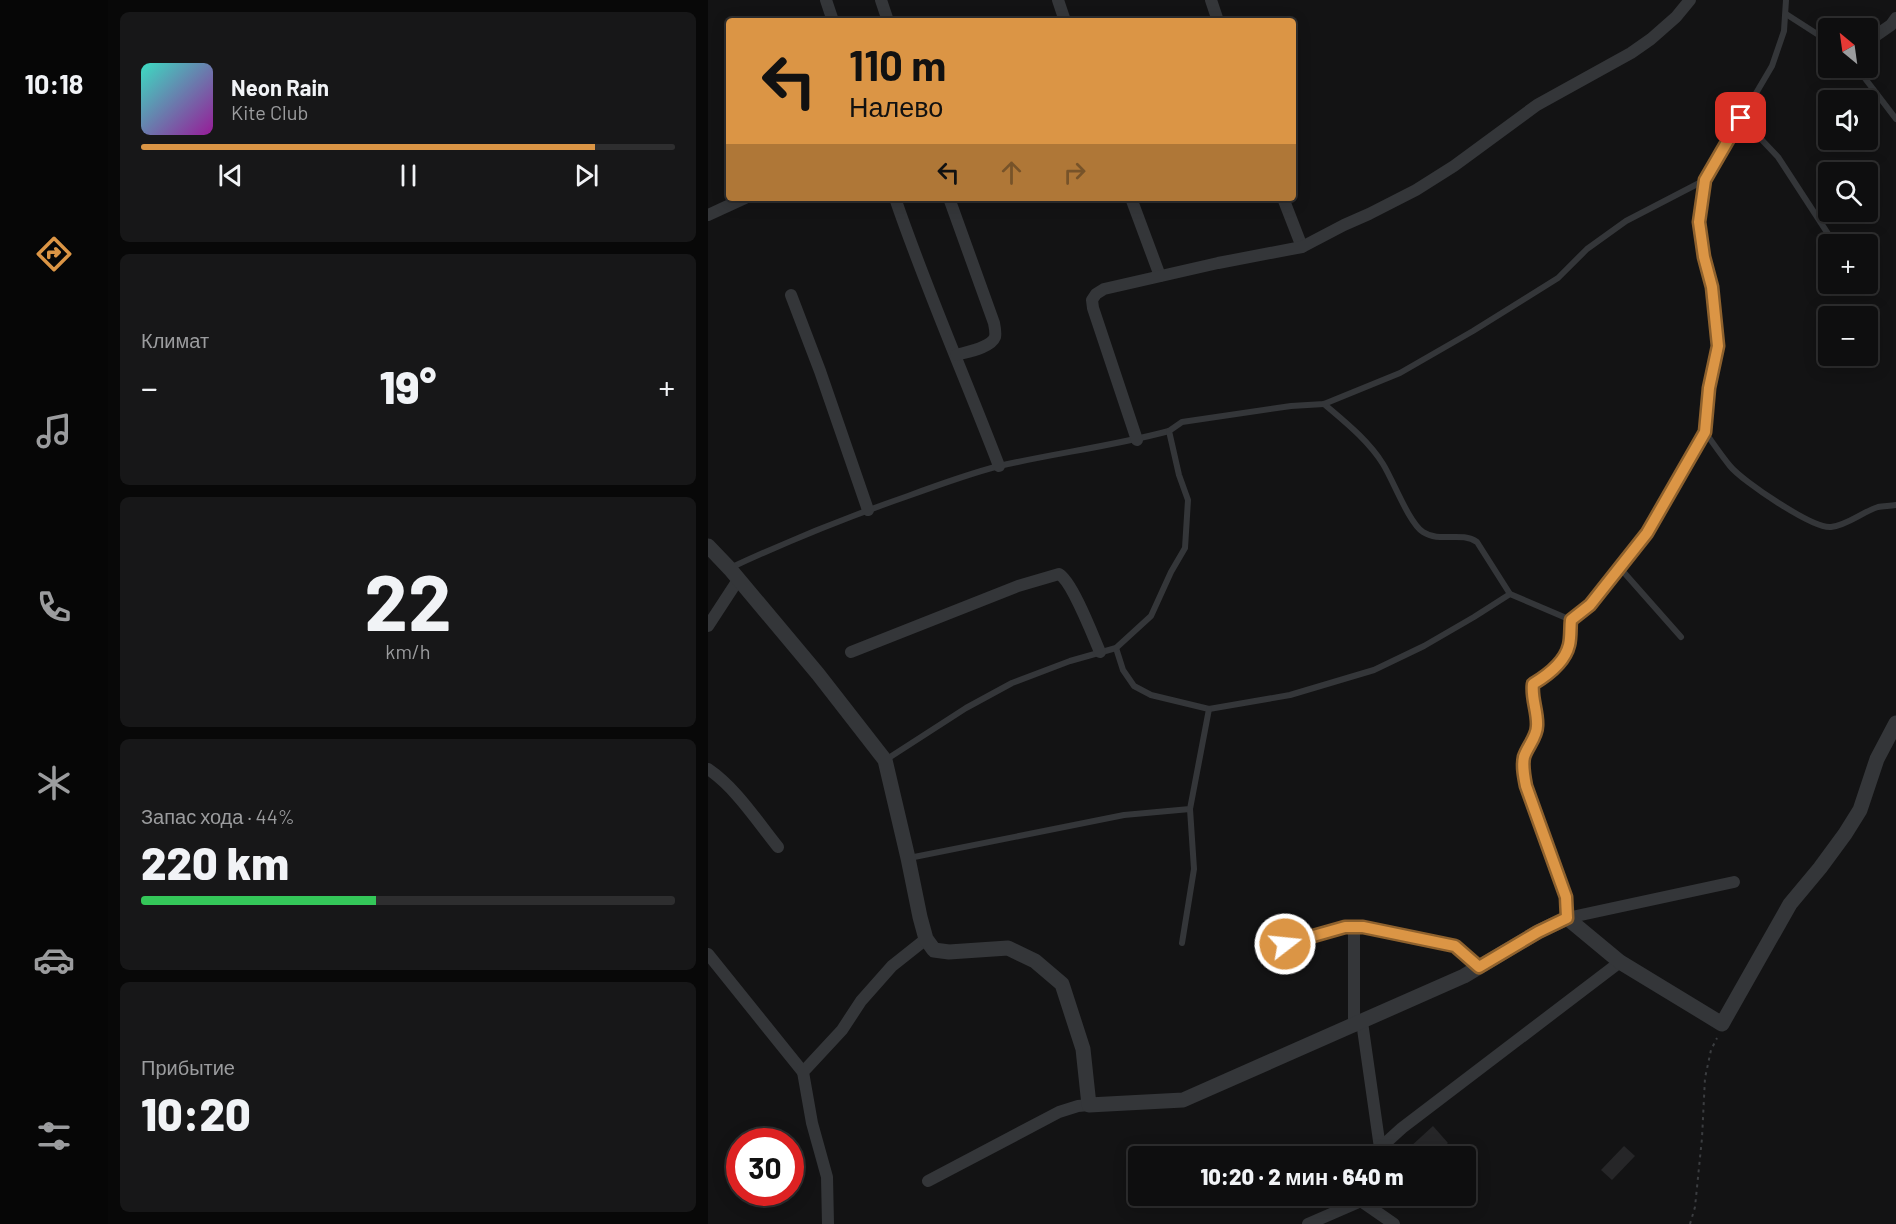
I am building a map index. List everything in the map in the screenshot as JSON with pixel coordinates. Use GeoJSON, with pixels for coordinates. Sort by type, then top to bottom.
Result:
{"type":"FeatureCollection","features":[{"type":"Feature","properties":{"kind":"street"},"geometry":{"type":"LineString","coordinates":[[826,0],[832,18]]}},
{"type":"Feature","properties":{"kind":"street"},"geometry":{"type":"LineString","coordinates":[[881,0],[887,18]]}},
{"type":"Feature","properties":{"kind":"street"},"geometry":{"type":"LineString","coordinates":[[1058,0],[1064,18]]}},
{"type":"Feature","properties":{"kind":"street"},"geometry":{"type":"LineString","coordinates":[[1211,0],[1217,18]]}},
{"type":"Feature","properties":{"kind":"street"},"geometry":{"type":"LineString","coordinates":[[1137,440],[1093,308],[1092,300],[1096,294],[1104,289],[1160,276],[1302,247],[1416,190],[1454,166],[1538,105],[1612,65],[1651,39],[1676,18],[1690,0]]}},
{"type":"Feature","properties":{"kind":"street"},"geometry":{"type":"LineString","coordinates":[[1878,34],[1891,25],[1896,18]]}},
{"type":"Feature","properties":{"kind":"street"},"geometry":{"type":"LineString","coordinates":[[708,215],[738,201]]}},
{"type":"Feature","properties":{"kind":"street"},"geometry":{"type":"LineString","coordinates":[[896,201],[916,258],[999,466]]}},
{"type":"Feature","properties":{"kind":"street"},"geometry":{"type":"LineString","coordinates":[[950,201],[996,334],[993,341],[986,345],[956,355]]}},
{"type":"Feature","properties":{"kind":"street"},"geometry":{"type":"LineString","coordinates":[[1132,201],[1160,276]]}},
{"type":"Feature","properties":{"kind":"street"},"geometry":{"type":"LineString","coordinates":[[1284,201],[1302,247]]}},
{"type":"Feature","properties":{"kind":"street"},"geometry":{"type":"LineString","coordinates":[[791,295],[868,510]]}},
{"type":"Feature","properties":{"kind":"street"},"geometry":{"type":"LineString","coordinates":[[708,546],[818,674],[885,760],[920,917],[926,939],[934,950],[949,952],[1008,948],[1035,961],[1062,984],[1083,1049],[1089,1105]]}},
{"type":"Feature","properties":{"kind":"street"},"geometry":{"type":"LineString","coordinates":[[708,626],[734,574]]}},
{"type":"Feature","properties":{"kind":"street"},"geometry":{"type":"LineString","coordinates":[[851,652],[1018,585],[1059,574],[1064,577],[1100,652]]}},
{"type":"Feature","properties":{"kind":"street"},"geometry":{"type":"LineString","coordinates":[[1567,918],[1620,962],[1722,1024],[1790,904],[1826,860],[1860,810],[1877,759],[1896,723]]}},
{"type":"Feature","properties":{"kind":"street"},"geometry":{"type":"LineString","coordinates":[[708,769],[718,776],[737,797],[778,847]]}},
{"type":"Feature","properties":{"kind":"street"},"geometry":{"type":"LineString","coordinates":[[928,1181],[1059,1112],[1078,1106],[1183,1100],[1464,976],[1538,932],[1567,918],[1734,882]]}},
{"type":"Feature","properties":{"kind":"street"},"geometry":{"type":"LineString","coordinates":[[1285,944],[1345,927],[1363,927],[1455,946],[1479,967]]}},
{"type":"Feature","properties":{"kind":"street"},"geometry":{"type":"LineString","coordinates":[[1354,927],[1358,1024],[1378,1146]]}},
{"type":"Feature","properties":{"kind":"street"},"geometry":{"type":"LineString","coordinates":[[803,1072],[842,1030],[861,1001],[892,966],[926,939]]}},
{"type":"Feature","properties":{"kind":"street"},"geometry":{"type":"LineString","coordinates":[[708,954],[803,1072],[812,1123],[827,1177],[828,1224]]}},
{"type":"Feature","properties":{"kind":"street"},"geometry":{"type":"LineString","coordinates":[[1385,1146],[1410,1122],[1620,962]]}},
{"type":"Feature","properties":{"kind":"street"},"geometry":{"type":"LineString","coordinates":[[1308,1224],[1346,1206]]}},
{"type":"Feature","properties":{"kind":"street"},"geometry":{"type":"LineString","coordinates":[[1373,1206],[1394,1224]]}},
{"type":"Feature","properties":{"kind":"lane"},"geometry":{"type":"LineString","coordinates":[[1567,918],[1566,897],[1526,786],[1523,767],[1524,756],[1537,729],[1533,684],[1555,668],[1563,657],[1569,645],[1571,620],[1590,605],[1647,533],[1705,432],[1709,388],[1718,346],[1712,287],[1704,257],[1699,222],[1705,180],[1772,66],[1784,31],[1786,0]]}},
{"type":"Feature","properties":{"kind":"lane"},"geometry":{"type":"LineString","coordinates":[[1786,14],[1818,35]]}},
{"type":"Feature","properties":{"kind":"lane"},"geometry":{"type":"LineString","coordinates":[[1865,78],[1896,119]]}},
{"type":"Feature","properties":{"kind":"lane"},"geometry":{"type":"LineString","coordinates":[[1741,118],[1778,157],[1828,234]]}},
{"type":"Feature","properties":{"kind":"lane"},"geometry":{"type":"LineString","coordinates":[[734,574],[783,543],[868,510],[999,466],[1137,440],[1169,431],[1182,422],[1291,406],[1324,404],[1400,373],[1473,331],[1558,278],[1587,249],[1626,221],[1705,180]]}},
{"type":"Feature","properties":{"kind":"lane"},"geometry":{"type":"LineString","coordinates":[[1324,404],[1355,431],[1382,463],[1406,508],[1422,531],[1435,537],[1470,537],[1477,542],[1510,594],[1571,620]]}},
{"type":"Feature","properties":{"kind":"lane"},"geometry":{"type":"LineString","coordinates":[[885,760],[966,708],[1012,683],[1070,661],[1116,648],[1151,616],[1185,548],[1188,500],[1179,475],[1169,431]]}},
{"type":"Feature","properties":{"kind":"lane"},"geometry":{"type":"LineString","coordinates":[[1705,432],[1730,466],[1750,484],[1805,519],[1817,524],[1829,528],[1877,507],[1896,505]]}},
{"type":"Feature","properties":{"kind":"lane"},"geometry":{"type":"LineString","coordinates":[[1620,568],[1681,637]]}},
{"type":"Feature","properties":{"kind":"lane"},"geometry":{"type":"LineString","coordinates":[[1116,648],[1123,670],[1134,686],[1151,695],[1209,709],[1290,695],[1374,670],[1424,646],[1510,594]]}},
{"type":"Feature","properties":{"kind":"lane"},"geometry":{"type":"LineString","coordinates":[[1182,943],[1194,869],[1190,809],[1209,709]]}},
{"type":"Feature","properties":{"kind":"lane"},"geometry":{"type":"LineString","coordinates":[[908,858],[1124,815],[1190,809]]}},
{"type":"Feature","properties":{"kind":"path"},"geometry":{"type":"LineString","coordinates":[[1690,1224],[1695,1207],[1705,1078],[1722,1024]]}},
{"type":"Feature","properties":{"kind":"building"},"geometry":{"type":"Polygon","coordinates":[[[1433,1126],[1448,1143],[1445,1146],[1411,1146],[1433,1126]]]}},
{"type":"Feature","properties":{"kind":"building"},"geometry":{"type":"Polygon","coordinates":[[[1624,1146],[1635,1156],[1612,1180],[1601,1170],[1624,1146]]]}},
{"type":"Feature","properties":{"kind":"route"},"geometry":{"type":"LineString","coordinates":[[1285,944],[1345,927],[1363,927],[1455,946],[1479,967],[1538,932],[1567,918],[1566,897],[1526,786],[1523,767],[1524,756],[1537,729],[1533,684],[1544,678],[1563,657],[1569,645],[1571,620],[1590,605],[1647,533],[1705,432],[1709,388],[1718,346],[1712,287],[1704,257],[1699,222],[1705,180],[1741,118]]}}]}
